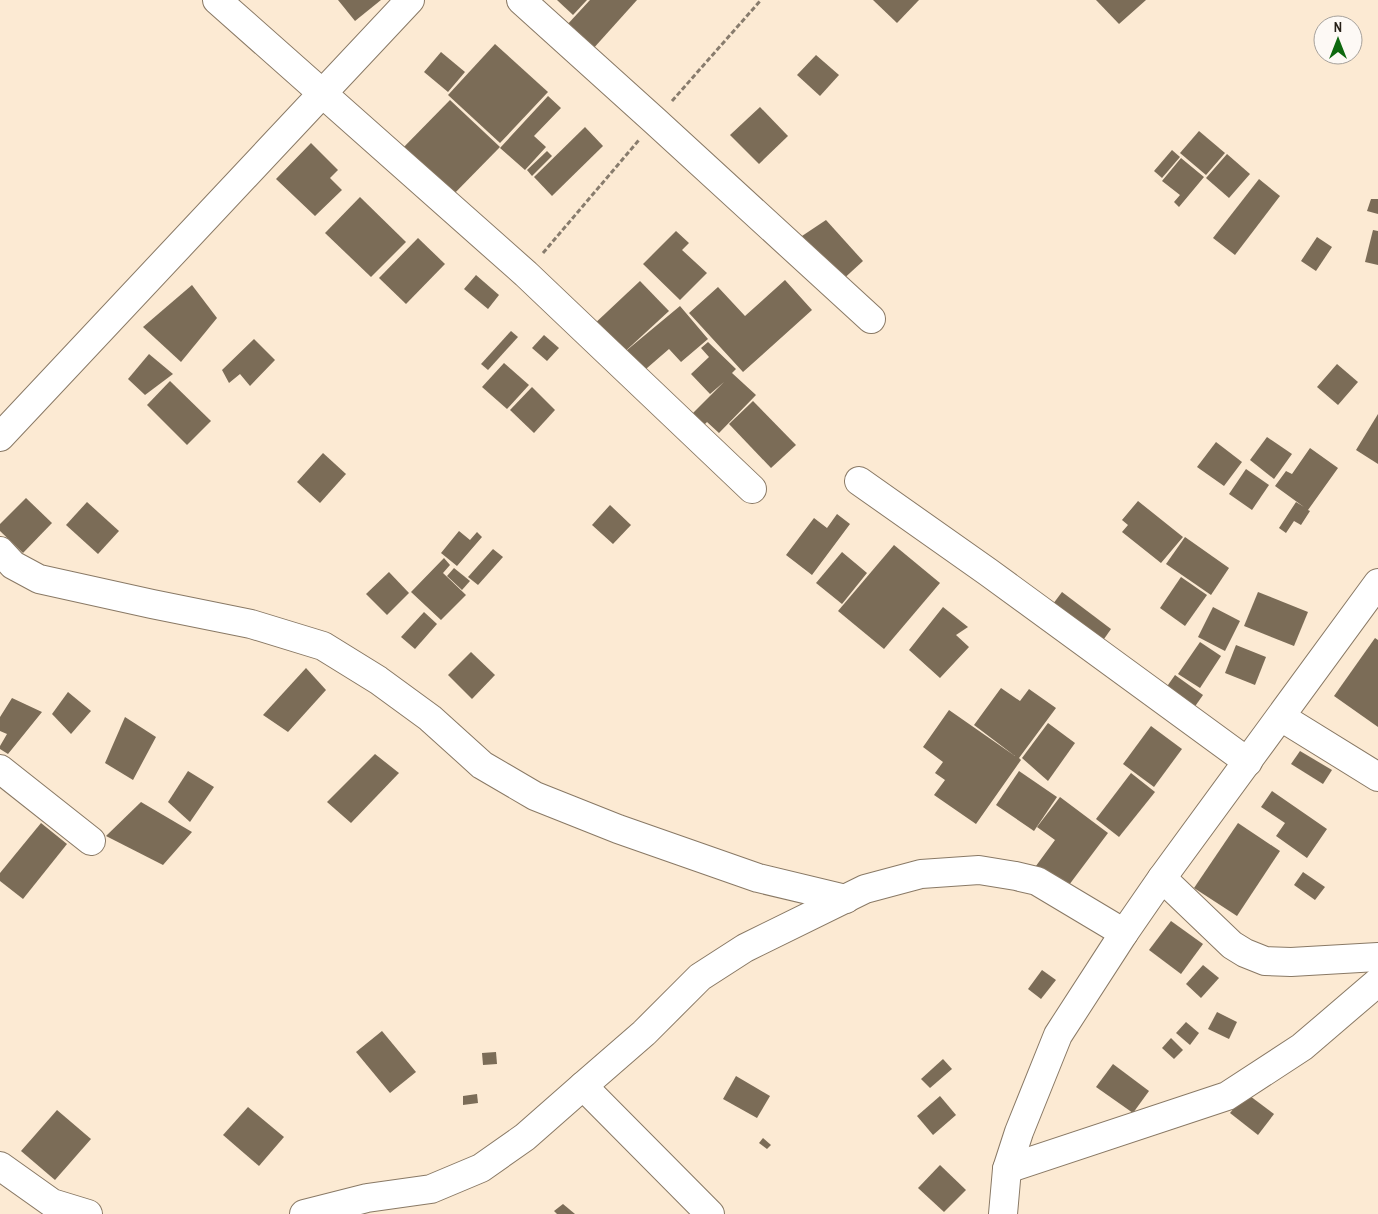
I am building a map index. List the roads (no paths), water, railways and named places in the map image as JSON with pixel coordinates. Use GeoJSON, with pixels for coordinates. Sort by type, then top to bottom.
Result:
{"type":"FeatureCollection","features":[{"type":"Feature","properties":{"kind":"street"},"geometry":{"type":"LineString","coordinates":[[218,0],[526,274],[752,489]]}},
{"type":"Feature","properties":{"kind":"street"},"geometry":{"type":"LineString","coordinates":[[0,437],[410,0]]}},
{"type":"Feature","properties":{"kind":"street"},"geometry":{"type":"LineString","coordinates":[[521,0],[871,319]]}},
{"type":"Feature","properties":{"kind":"street"},"geometry":{"type":"LineString","coordinates":[[859,481],[988,572],[1248,762]]}},
{"type":"Feature","properties":{"kind":"street"},"geometry":{"type":"LineString","coordinates":[[0,551],[14,565],[39,579],[251,624],[323,646],[378,680],[430,718],[482,765],[535,796],[758,878],[846,899]]}},
{"type":"Feature","properties":{"kind":"street"},"geometry":{"type":"LineString","coordinates":[[1003,1214],[1008,1169],[1019,1132],[1058,1035],[1162,878],[1378,584]]}},
{"type":"Feature","properties":{"kind":"street"},"geometry":{"type":"LineString","coordinates":[[1281,717],[1378,777]]}},
{"type":"Feature","properties":{"kind":"street"},"geometry":{"type":"LineString","coordinates":[[0,769],[91,840]]}},
{"type":"Feature","properties":{"kind":"street"},"geometry":{"type":"LineString","coordinates":[[304,1214],[367,1198],[431,1189],[481,1168],[525,1137],[644,1033],[700,977],[745,948],[866,889],[921,874],[979,870],[1016,876],[1038,881],[1124,933]]}},
{"type":"Feature","properties":{"kind":"street"},"geometry":{"type":"LineString","coordinates":[[1162,878],[1232,945],[1245,953],[1265,961],[1291,962],[1378,957]]}},
{"type":"Feature","properties":{"kind":"street"},"geometry":{"type":"LineString","coordinates":[[1008,1169],[1227,1096],[1302,1047],[1378,982]]}},
{"type":"Feature","properties":{"kind":"street"},"geometry":{"type":"LineString","coordinates":[[583,1086],[710,1214]]}},
{"type":"Feature","properties":{"kind":"street"},"geometry":{"type":"LineString","coordinates":[[0,1166],[52,1203],[88,1214]]}}]}
